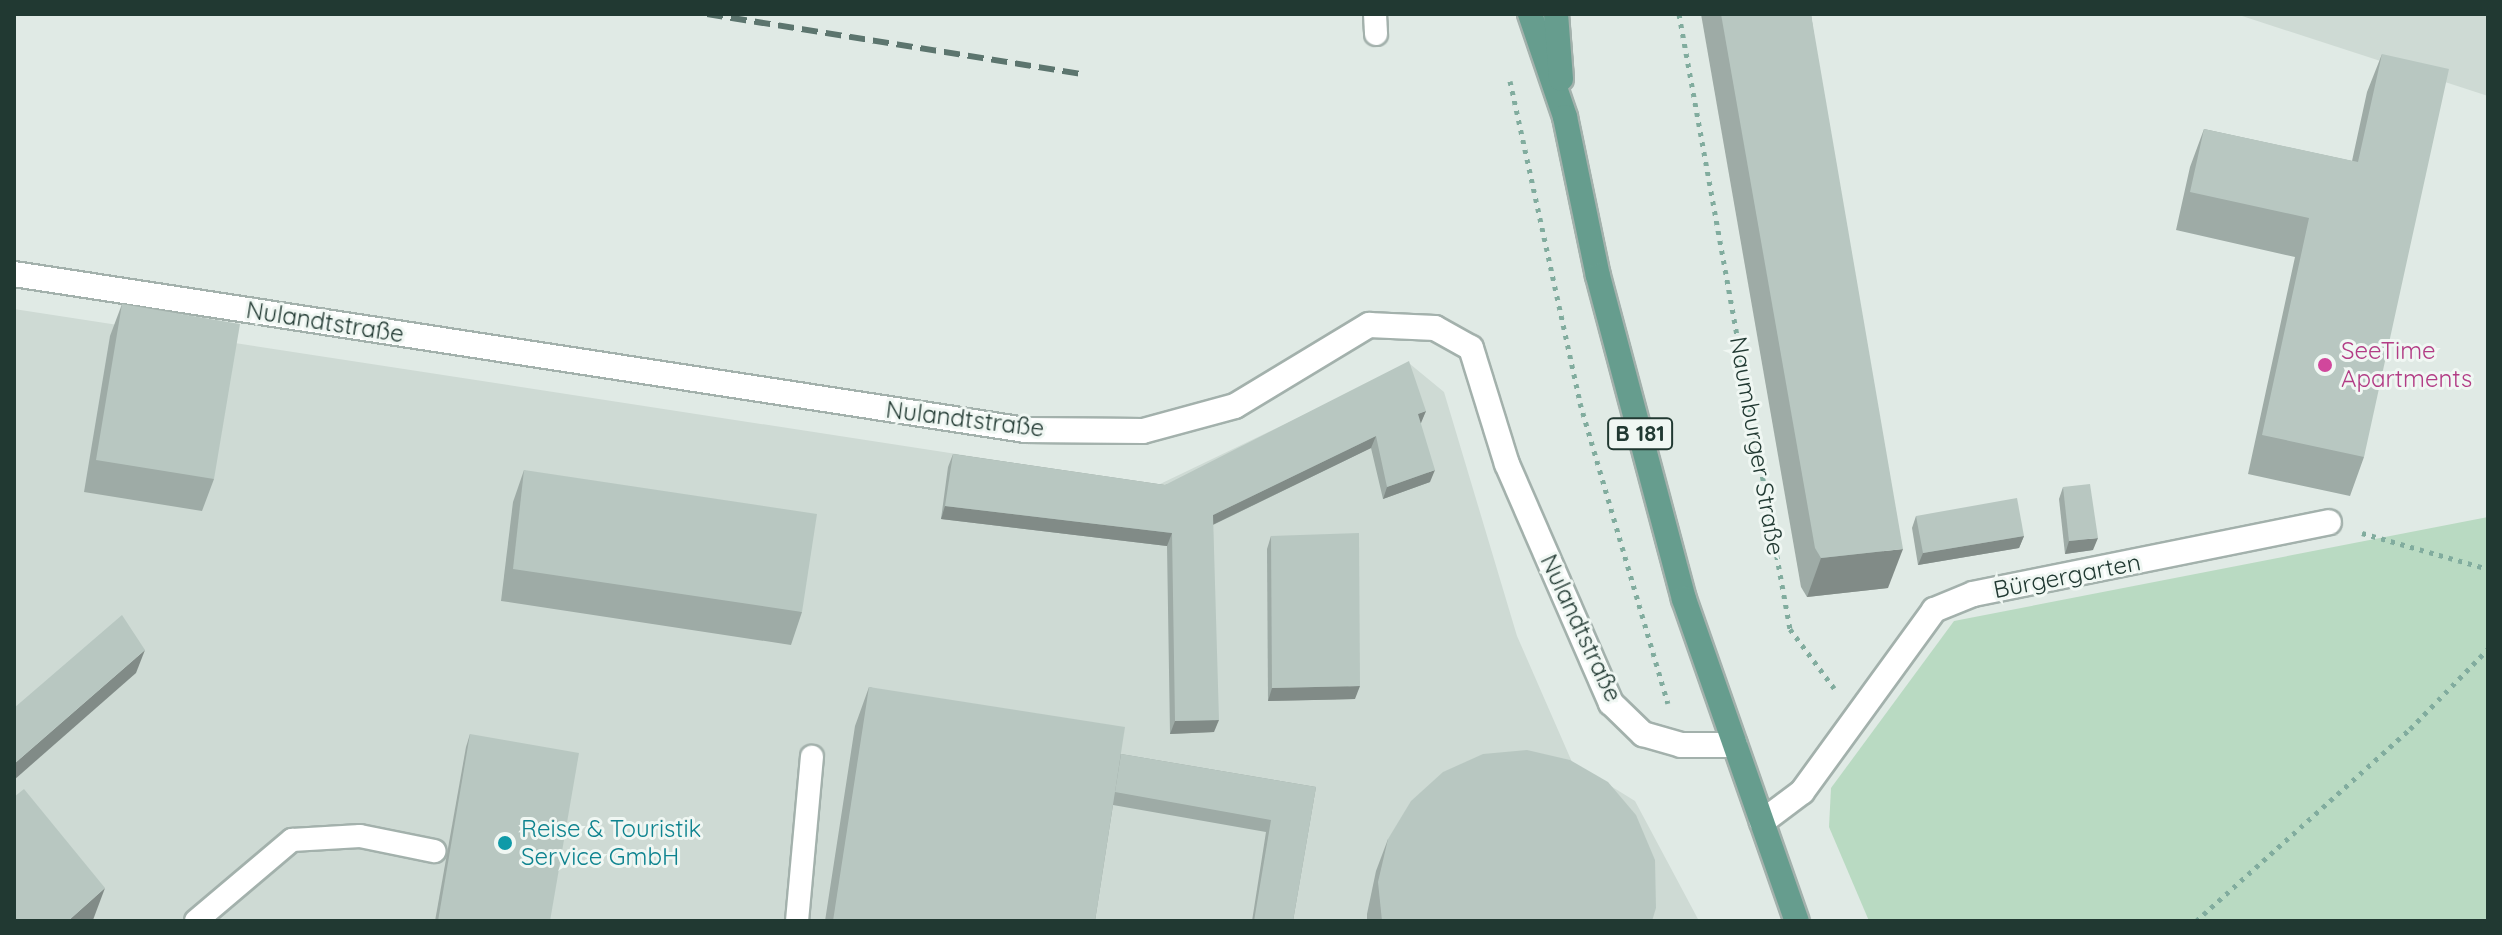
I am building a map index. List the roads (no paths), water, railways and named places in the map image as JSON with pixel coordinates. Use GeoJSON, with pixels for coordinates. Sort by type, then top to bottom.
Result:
{"type":"FeatureCollection","features":[{"type":"Feature","properties":{"kind":"main road","name":"B 181"},"geometry":{"type":"LineString","coordinates":[[1530,14],[1565,117]]}},
{"type":"Feature","properties":{"kind":"main road","name":"B 181"},"geometry":{"type":"LineString","coordinates":[[1556,14],[1565,117],[1598,276],[1684,599],[1797,921]]}},
{"type":"Feature","properties":{"kind":"street","name":"Nulandtstraße"},"geometry":{"type":"LineString","coordinates":[[14,274],[1025,430],[1143,431],[1235,406],[1369,325],[1435,328],[1471,348],[1507,464],[1611,703],[1643,734],[1681,745],[1735,745]]}},
{"type":"Feature","properties":{"kind":"street","name":"Bürgergarten"},"geometry":{"type":"LineString","coordinates":[[1762,822],[1802,792],[1856,713],[1934,610],[1973,594],[2329,522]]}},
{"type":"Feature","properties":{"kind":"lane"},"geometry":{"type":"LineString","coordinates":[[797,921],[812,757]]}},
{"type":"Feature","properties":{"kind":"lane"},"geometry":{"type":"LineString","coordinates":[[196,921],[292,840],[360,836],[434,851]]}},
{"type":"Feature","properties":{"kind":"railway"},"geometry":{"type":"LineString","coordinates":[[707,14],[1082,74]]}},
{"type":"Feature","properties":{"kind":"place","name":"SeeTime Apartments"},"geometry":{"type":"Point","coordinates":[2325,365]}},
{"type":"Feature","properties":{"kind":"place","name":"Reise & Touristik Service GmbH"},"geometry":{"type":"Point","coordinates":[505,843]}}]}
